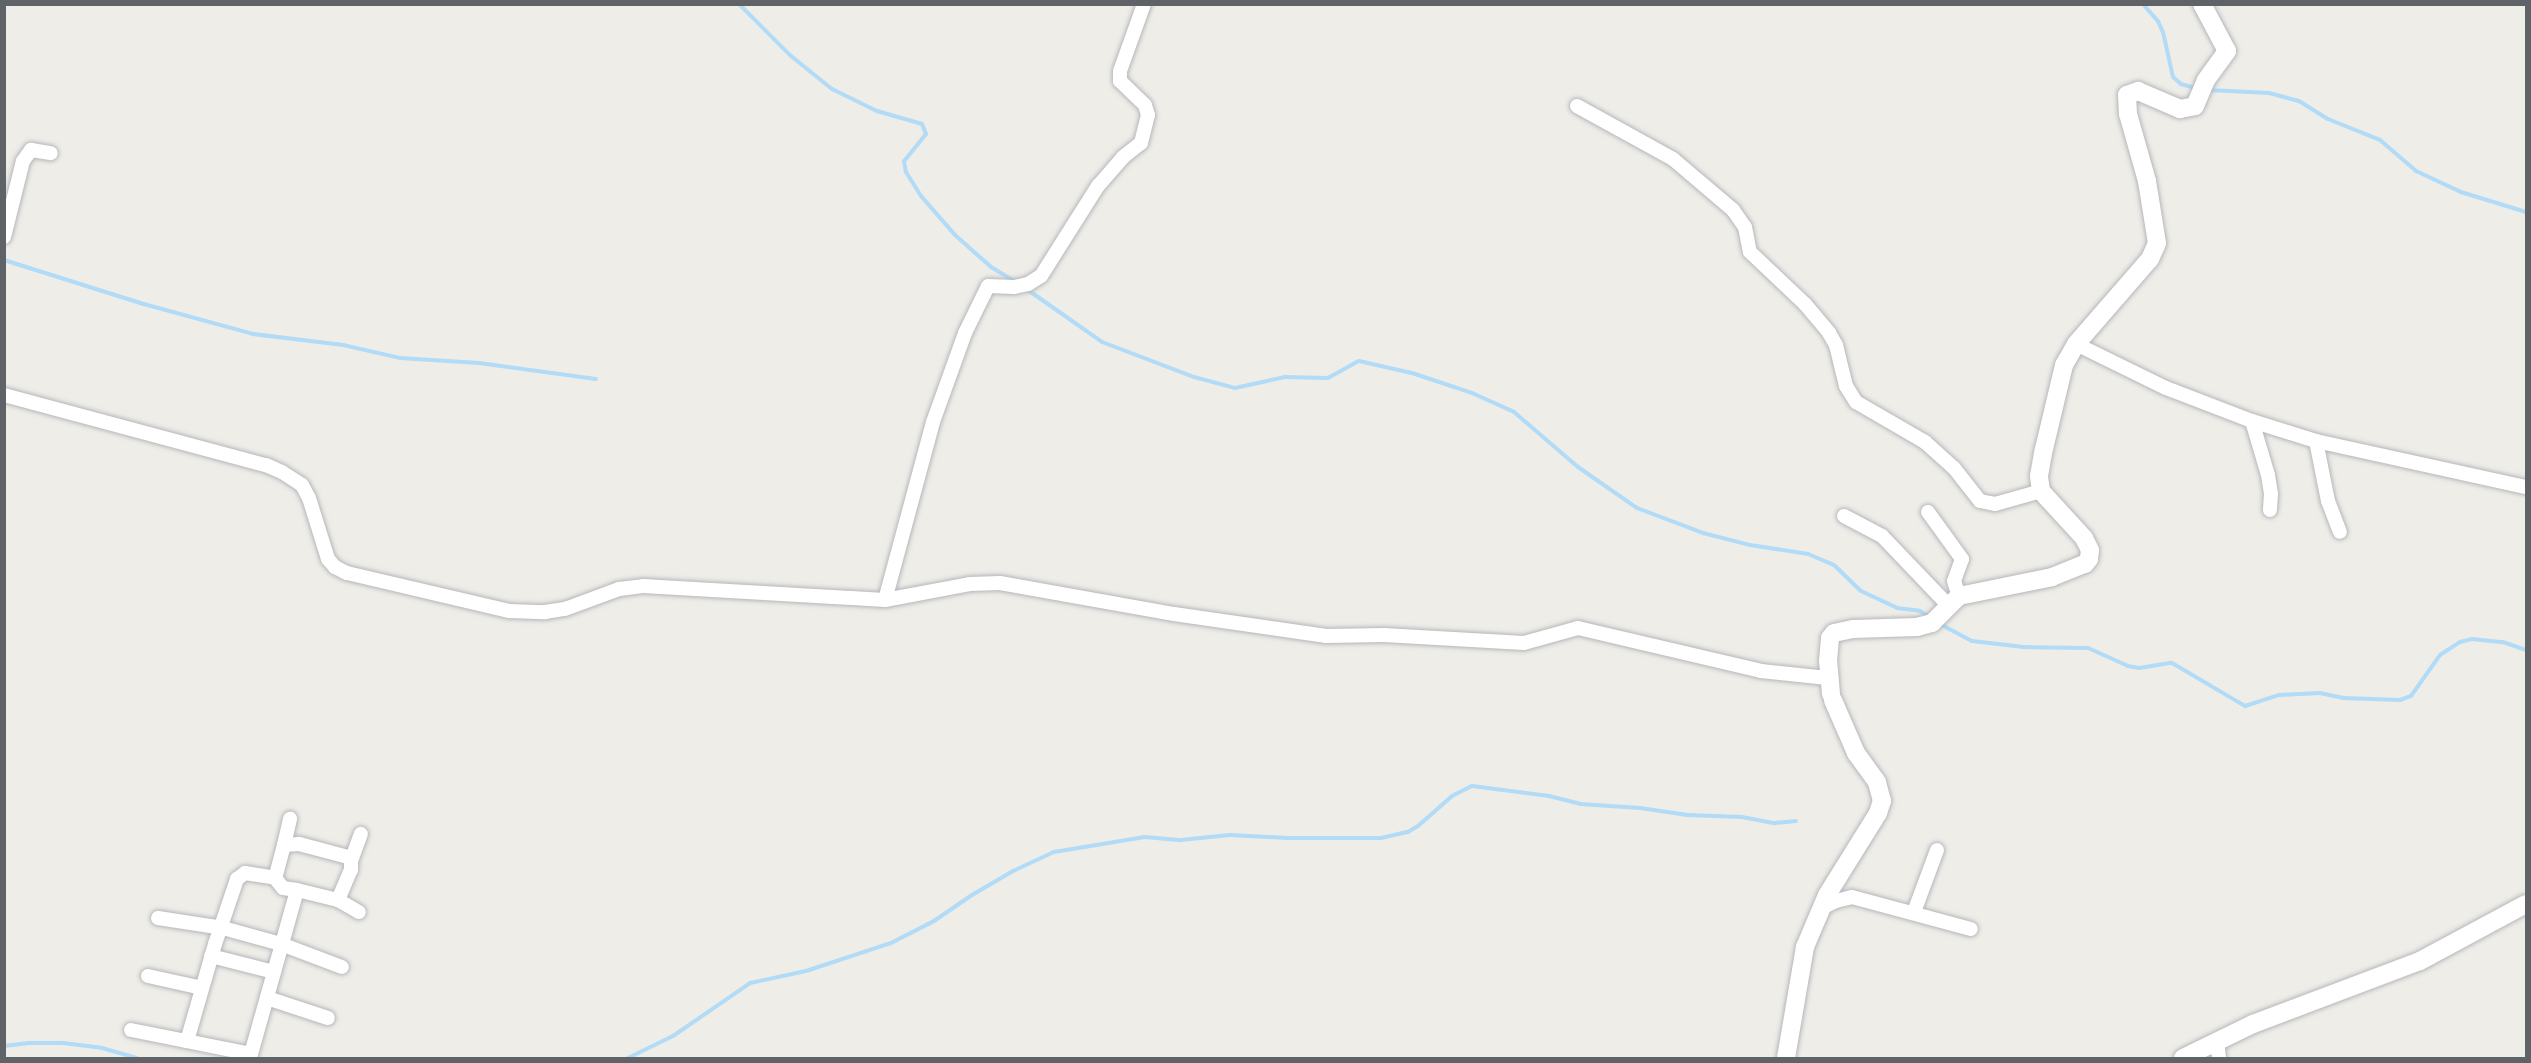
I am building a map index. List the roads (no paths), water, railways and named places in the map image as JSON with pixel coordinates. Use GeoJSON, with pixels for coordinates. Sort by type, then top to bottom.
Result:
{"type":"FeatureCollection","features":[{"type":"Feature","properties":{"kind":"street"},"geometry":{"type":"LineString","coordinates":[[885,600],[933,422],[965,333],[988,286],[1014,287],[1028,284],[1041,276],[1098,186],[1123,158],[1142,143],[1148,115],[1145,105],[1120,81],[1120,71],[1144,4]]}},
{"type":"Feature","properties":{"kind":"street"},"geometry":{"type":"LineString","coordinates":[[1786,1059],[1792,1037],[1805,946],[1819,911],[1878,813],[1882,801],[1877,782],[1856,753],[1831,690],[1830,638],[1834,633],[1853,629],[1917,627],[1932,623],[1954,601],[2052,577],[2085,564],[2089,559],[2088,545],[2041,491],[2041,465],[2054,398],[2064,365],[2076,344],[2155,250],[2156,228],[2128,114],[2127,95],[2138,91],[2181,109],[2195,106],[2206,80],[2228,51],[2202,4]]}},
{"type":"Feature","properties":{"kind":"street"},"geometry":{"type":"LineString","coordinates":[[1577,106],[1673,159],[1733,210],[1745,227],[1750,252],[1805,304],[1829,333],[1836,345],[1846,386],[1856,402],[1925,442],[1954,468],[1980,501],[1995,504],[2041,491]]}},
{"type":"Feature","properties":{"kind":"street"},"geometry":{"type":"LineString","coordinates":[[4,237],[11,172],[32,150],[51,153]]}},
{"type":"Feature","properties":{"kind":"street"},"geometry":{"type":"LineString","coordinates":[[2076,344],[2166,388],[2252,421],[2316,441],[2526,487]]}},
{"type":"Feature","properties":{"kind":"street"},"geometry":{"type":"LineString","coordinates":[[4,395],[266,465],[302,485],[309,498],[328,559],[335,567],[347,573],[509,611],[545,612],[565,609],[619,589],[643,586],[885,600],[970,584],[1000,583],[1174,614],[1326,636],[1384,634],[1524,643],[1578,628],[1831,690]]}},
{"type":"Feature","properties":{"kind":"street"},"geometry":{"type":"LineString","coordinates":[[2252,421],[2268,475],[2271,494],[2270,510]]}},
{"type":"Feature","properties":{"kind":"street"},"geometry":{"type":"LineString","coordinates":[[2316,441],[2328,501],[2340,532]]}},
{"type":"Feature","properties":{"kind":"street"},"geometry":{"type":"LineString","coordinates":[[1928,512],[1962,559],[1954,581],[1954,601]]}},
{"type":"Feature","properties":{"kind":"street"},"geometry":{"type":"LineString","coordinates":[[1844,516],[1882,536],[1954,601]]}},
{"type":"Feature","properties":{"kind":"street"},"geometry":{"type":"LineString","coordinates":[[275,878],[290,819]]}},
{"type":"Feature","properties":{"kind":"street"},"geometry":{"type":"LineString","coordinates":[[338,900],[351,870],[351,861],[361,834]]}},
{"type":"Feature","properties":{"kind":"street"},"geometry":{"type":"LineString","coordinates":[[284,845],[299,844],[348,856],[351,861]]}},
{"type":"Feature","properties":{"kind":"street"},"geometry":{"type":"LineString","coordinates":[[1914,912],[1937,850]]}},
{"type":"Feature","properties":{"kind":"street"},"geometry":{"type":"LineString","coordinates":[[187,1041],[211,956],[223,928],[240,875],[245,873],[275,878],[283,888],[338,900],[359,912]]}},
{"type":"Feature","properties":{"kind":"street"},"geometry":{"type":"LineString","coordinates":[[131,1030],[253,1056],[297,890]]}},
{"type":"Feature","properties":{"kind":"street"},"geometry":{"type":"LineString","coordinates":[[1819,911],[1836,901],[1852,897],[1971,929]]}},
{"type":"Feature","properties":{"kind":"street"},"geometry":{"type":"LineString","coordinates":[[2183,1059],[2218,1050],[2268,1018],[2420,962],[2526,903]]}},
{"type":"Feature","properties":{"kind":"street"},"geometry":{"type":"LineString","coordinates":[[158,918],[223,928],[281,944],[342,968]]}},
{"type":"Feature","properties":{"kind":"street"},"geometry":{"type":"LineString","coordinates":[[211,956],[274,972]]}},
{"type":"Feature","properties":{"kind":"street"},"geometry":{"type":"LineString","coordinates":[[148,976],[202,988]]}},
{"type":"Feature","properties":{"kind":"street"},"geometry":{"type":"LineString","coordinates":[[267,998],[328,1018]]}},
{"type":"Feature","properties":{"kind":"waterway"},"geometry":{"type":"LineString","coordinates":[[739,4],[791,56],[832,89],[877,111],[922,124],[926,134],[904,161],[906,172],[921,196],[955,235],[991,267],[1016,282]]}},
{"type":"Feature","properties":{"kind":"waterway"},"geometry":{"type":"LineString","coordinates":[[2143,4],[2158,21],[2163,32],[2173,77],[2181,84],[2195,88]]}},
{"type":"Feature","properties":{"kind":"waterway"},"geometry":{"type":"LineString","coordinates":[[2209,90],[2269,93],[2299,101],[2328,119],[2380,140],[2416,171],[2461,192],[2526,212]]}},
{"type":"Feature","properties":{"kind":"waterway"},"geometry":{"type":"LineString","coordinates":[[4,260],[140,303],[253,334],[343,345],[400,358],[479,363],[596,379]]}},
{"type":"Feature","properties":{"kind":"waterway"},"geometry":{"type":"LineString","coordinates":[[1025,288],[1102,342],[1194,377],[1235,388],[1285,377],[1328,378],[1359,361],[1412,373],[1472,393],[1514,412],[1578,467],[1637,508],[1703,533],[1750,545],[1808,554],[1834,565],[1861,591],[1897,608],[1920,611],[1929,617]]}},
{"type":"Feature","properties":{"kind":"waterway"},"geometry":{"type":"LineString","coordinates":[[1940,624],[1972,641],[2024,647],[2088,648],[2128,666],[2139,668],[2172,663],[2245,706],[2279,695],[2320,693],[2343,698],[2400,700],[2411,696],[2440,655],[2460,642],[2472,639],[2503,642],[2526,650]]}},
{"type":"Feature","properties":{"kind":"waterway"},"geometry":{"type":"LineString","coordinates":[[628,1058],[673,1036],[750,983],[806,971],[891,943],[934,921],[1013,871],[1054,852],[1145,837],[1181,840],[1230,835],[1287,838],[1381,838],[1408,832],[1452,796],[1472,786],[1549,796],[1580,804],[1640,808],[1687,815],[1742,817],[1774,823],[1796,821]]}},
{"type":"Feature","properties":{"kind":"waterway"},"geometry":{"type":"LineString","coordinates":[[4,1046],[63,1043],[102,1048],[138,1058]]}}]}
